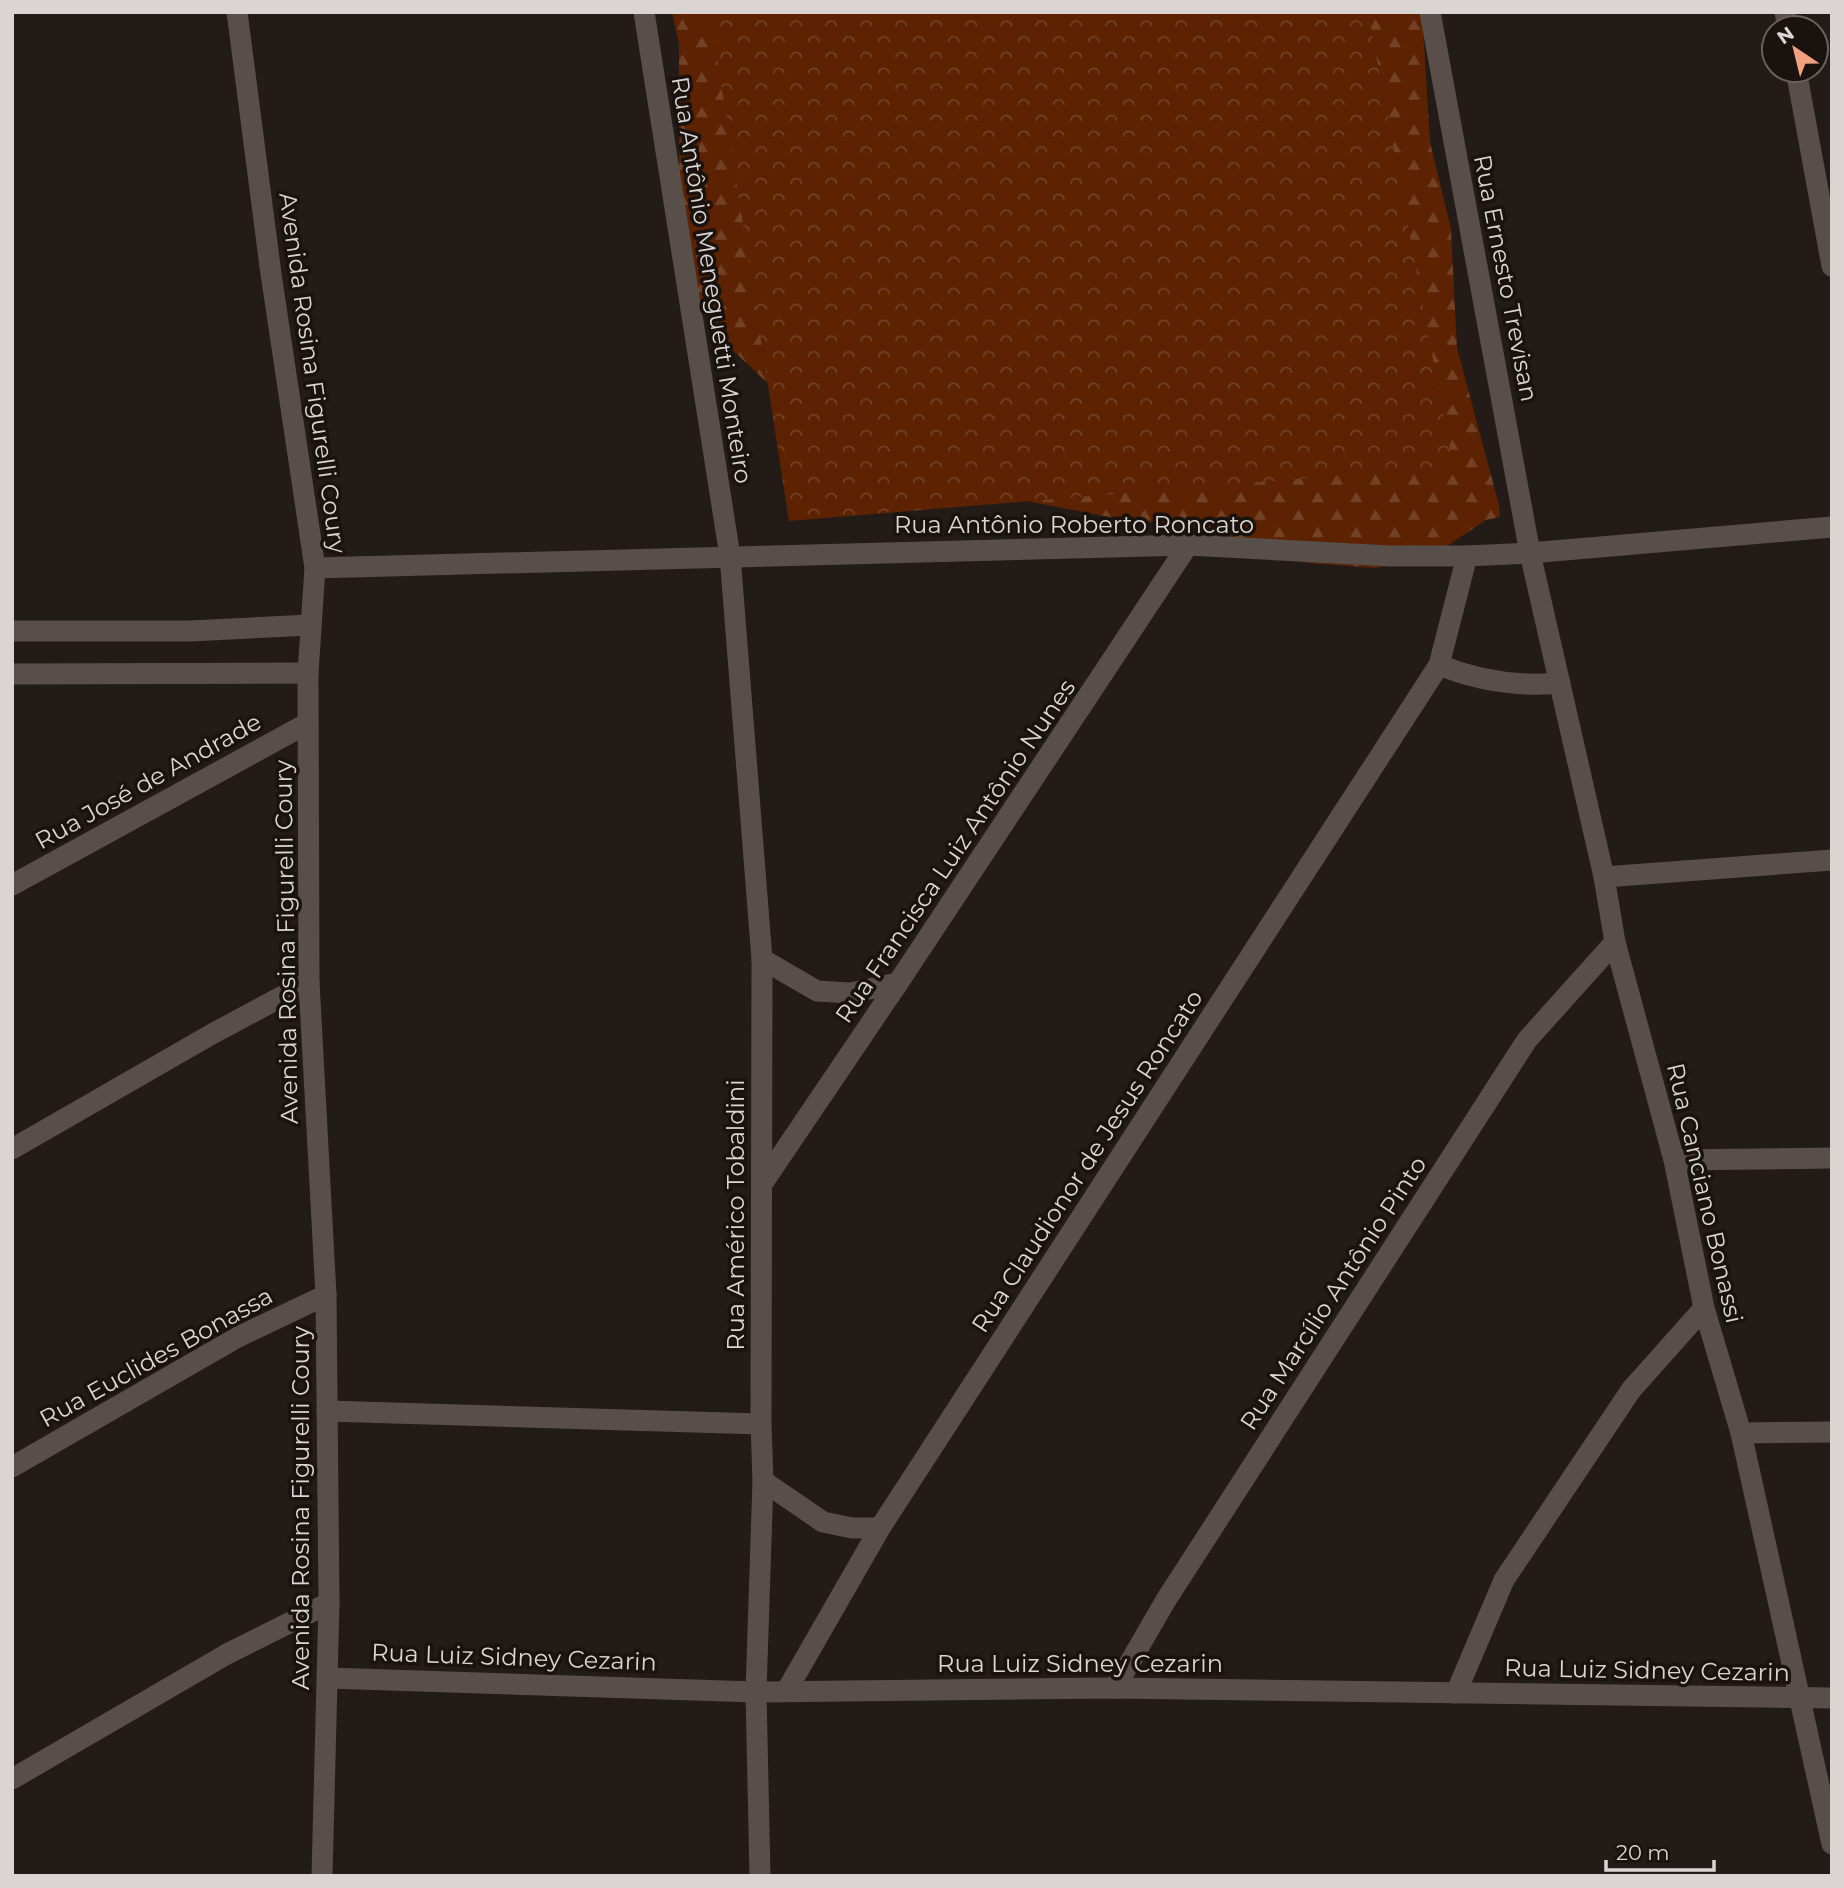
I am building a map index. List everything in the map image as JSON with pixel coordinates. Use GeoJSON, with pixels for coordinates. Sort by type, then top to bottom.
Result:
{"type":"FeatureCollection","features":[{"type":"Feature","properties":{"kind":"street","name":"Avenida Rosina Figurelli Coury"},"geometry":{"type":"LineString","coordinates":[[237,12],[271,274],[315,568],[308,673],[309,982],[326,1295],[329,1603],[322,1876]]}},
{"type":"Feature","properties":{"kind":"street","name":"Rua Antônio Meneguetti Monteiro"},"geometry":{"type":"LineString","coordinates":[[644,12],[730,555]]}},
{"type":"Feature","properties":{"kind":"street","name":"Rua Ernesto Trevisan"},"geometry":{"type":"LineString","coordinates":[[1430,12],[1530,553]]}},
{"type":"Feature","properties":{"kind":"street"},"geometry":{"type":"LineString","coordinates":[[1799,84],[1832,266]]}},
{"type":"Feature","properties":{"kind":"street","name":"Rua Antônio Roberto Roncato"},"geometry":{"type":"LineString","coordinates":[[315,568],[1188,545],[1390,556],[1466,556],[1832,527]]}},
{"type":"Feature","properties":{"kind":"street","name":"Rua Francisca Luiz Antônio Nunes"},"geometry":{"type":"LineString","coordinates":[[762,1184],[898,984],[1188,545]]}},
{"type":"Feature","properties":{"kind":"street","name":"Rua Canciano Bonassi"},"geometry":{"type":"LineString","coordinates":[[1530,553],[1604,877],[1615,942],[1674,1160],[1704,1307],[1741,1433],[1832,1844]]}},
{"type":"Feature","properties":{"kind":"street","name":"Rua Américo Tobaldini"},"geometry":{"type":"LineString","coordinates":[[730,555],[762,959],[763,1481],[756,1692],[760,1876]]}},
{"type":"Feature","properties":{"kind":"street","name":"Rua Claudionor de Jesus Roncato"},"geometry":{"type":"LineString","coordinates":[[787,1690],[880,1528],[1439,665],[1466,556]]}},
{"type":"Feature","properties":{"kind":"street"},"geometry":{"type":"LineString","coordinates":[[12,631],[190,631],[310,625]]}},
{"type":"Feature","properties":{"kind":"street"},"geometry":{"type":"LineString","coordinates":[[1439,665],[1494,682],[1528,686],[1560,683]]}},
{"type":"Feature","properties":{"kind":"street"},"geometry":{"type":"LineString","coordinates":[[12,674],[308,673]]}},
{"type":"Feature","properties":{"kind":"street","name":"Rua José de Andrade"},"geometry":{"type":"LineString","coordinates":[[12,885],[308,723]]}},
{"type":"Feature","properties":{"kind":"street"},"geometry":{"type":"LineString","coordinates":[[1604,877],[1832,860]]}},
{"type":"Feature","properties":{"kind":"street","name":"Rua Marcílio Antônio Pinto"},"geometry":{"type":"LineString","coordinates":[[1115,1688],[1166,1600],[1527,1040],[1615,942]]}},
{"type":"Feature","properties":{"kind":"street"},"geometry":{"type":"LineString","coordinates":[[762,959],[817,991],[850,993],[898,984]]}},
{"type":"Feature","properties":{"kind":"street"},"geometry":{"type":"LineString","coordinates":[[12,1150],[212,1034],[309,982]]}},
{"type":"Feature","properties":{"kind":"street"},"geometry":{"type":"LineString","coordinates":[[1674,1160],[1832,1158]]}},
{"type":"Feature","properties":{"kind":"street","name":"Rua Euclides Bonassa"},"geometry":{"type":"LineString","coordinates":[[12,1466],[238,1337],[326,1295]]}},
{"type":"Feature","properties":{"kind":"street"},"geometry":{"type":"LineString","coordinates":[[1456,1693],[1504,1580],[1632,1390],[1704,1307]]}},
{"type":"Feature","properties":{"kind":"street"},"geometry":{"type":"LineString","coordinates":[[327,1410],[761,1424]]}},
{"type":"Feature","properties":{"kind":"street"},"geometry":{"type":"LineString","coordinates":[[1741,1433],[1832,1432]]}},
{"type":"Feature","properties":{"kind":"street"},"geometry":{"type":"LineString","coordinates":[[763,1481],[823,1522],[852,1528],[880,1528]]}},
{"type":"Feature","properties":{"kind":"street"},"geometry":{"type":"LineString","coordinates":[[12,1779],[227,1654],[329,1603]]}},
{"type":"Feature","properties":{"kind":"street","name":"Rua Luiz Sidney Cezarin"},"geometry":{"type":"LineString","coordinates":[[328,1678],[756,1692],[1115,1688],[1832,1698]]}},
{"type":"Feature","properties":{"kind":"green space"},"geometry":{"type":"Polygon","coordinates":[[[672,12],[1422,12],[1430,142],[1451,229],[1457,348],[1500,517],[1486,520],[1432,556],[1376,568],[1308,563],[1249,551],[1192,525],[1124,520],[991,494],[776,391],[722,340],[687,274],[679,219],[679,45],[672,12]]]}},
{"type":"Feature","properties":{"kind":"green space"},"geometry":{"type":"Polygon","coordinates":[[[710,12],[1368,12],[1453,466],[789,521],[710,12]]]}}]}
